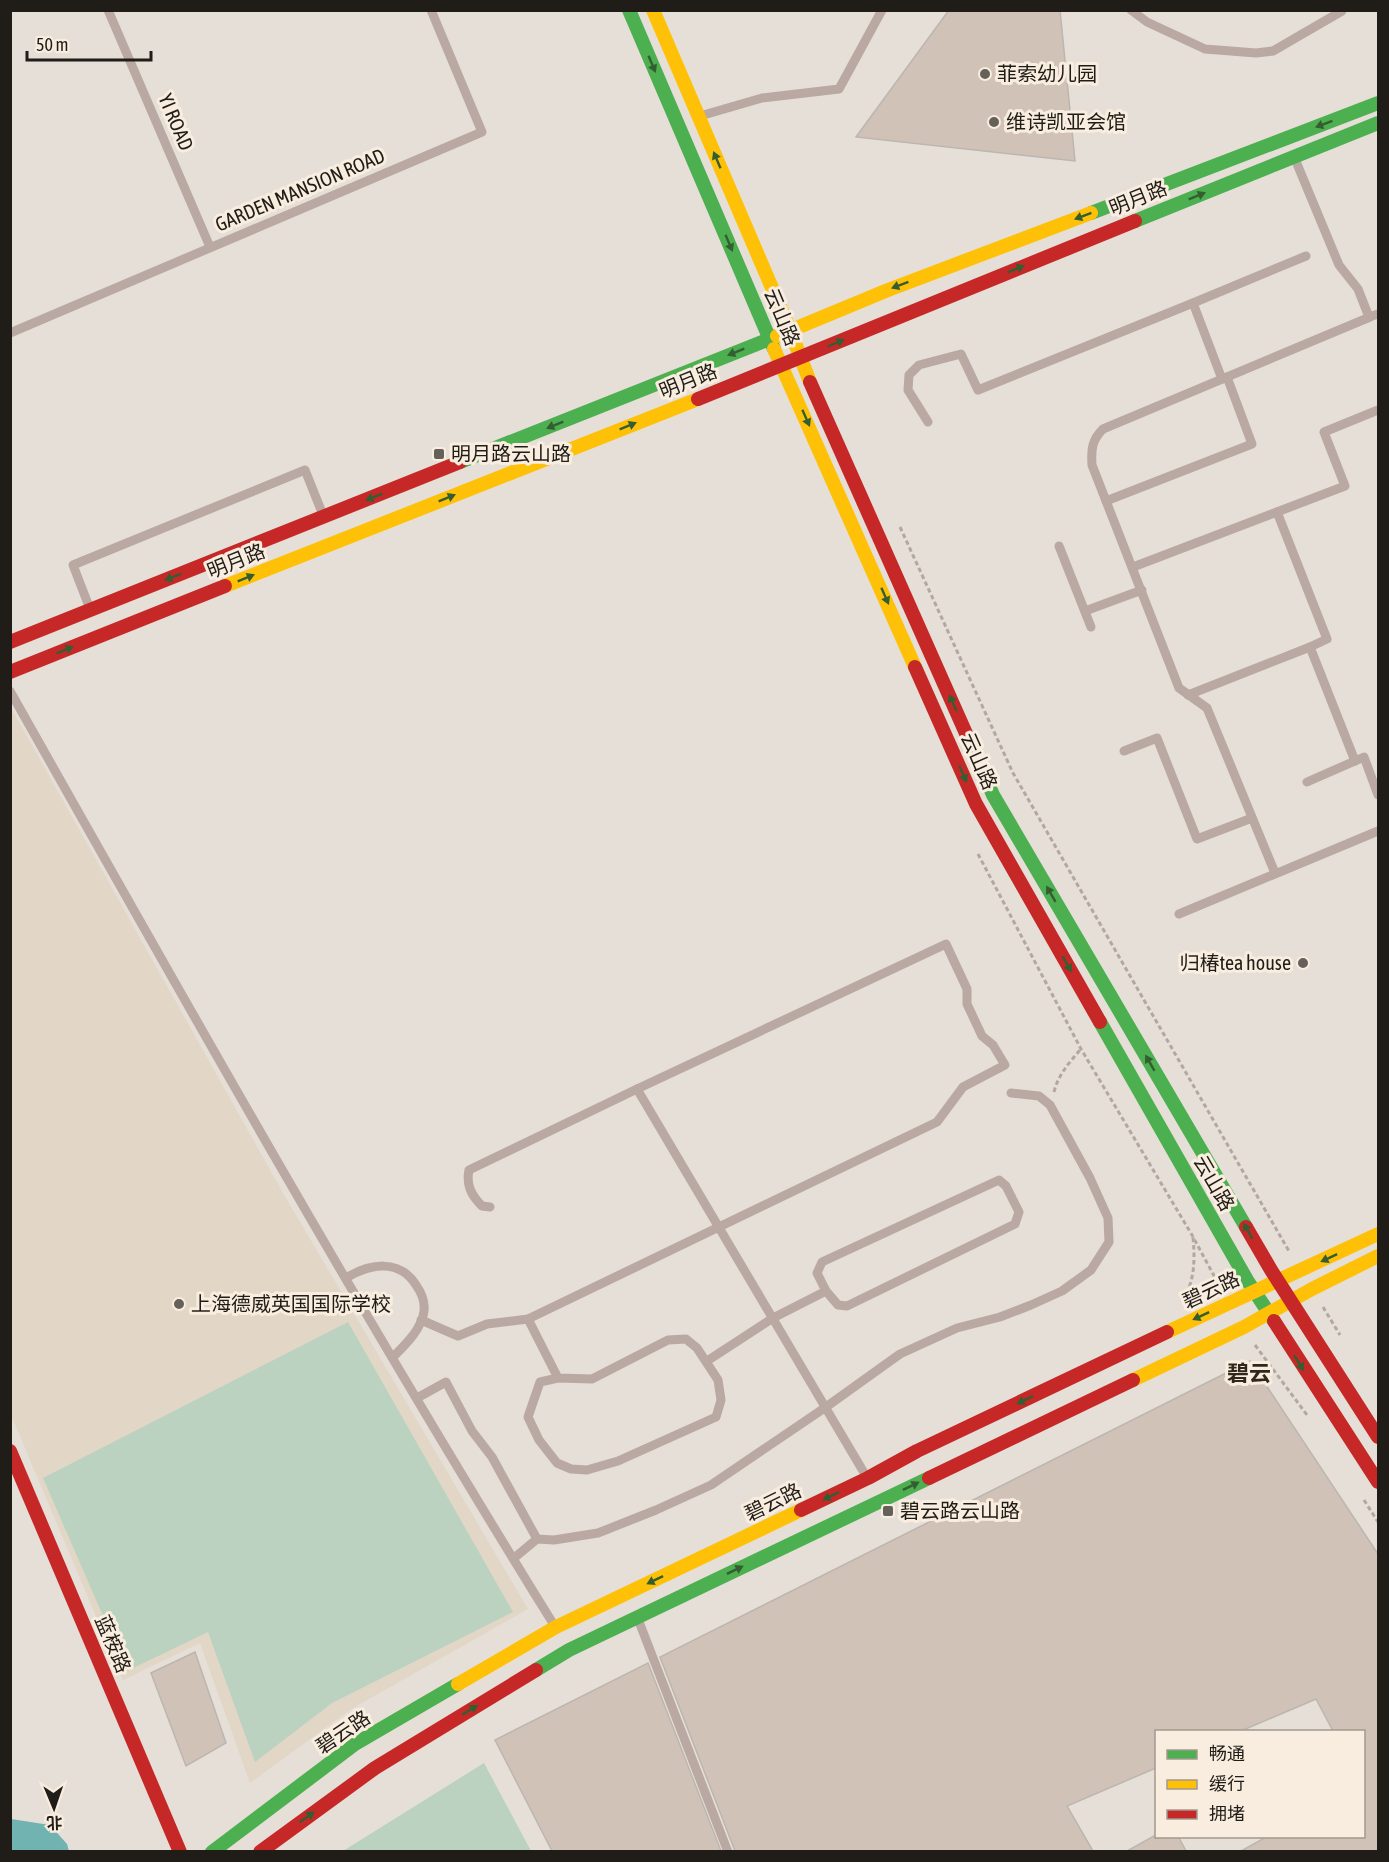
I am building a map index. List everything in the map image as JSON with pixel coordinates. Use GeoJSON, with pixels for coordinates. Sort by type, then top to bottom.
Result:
{"type":"FeatureCollection","features":[{"type":"Feature","properties":{"kind":"street","name":"云山路"},"geometry":{"type":"LineString","coordinates":[[629,10],[781,365],[976,804],[1254,1291],[1378,1482]]}},
{"type":"Feature","properties":{"kind":"street","name":"云山路"},"geometry":{"type":"LineString","coordinates":[[653,10],[790,330],[799,357],[993,795],[1278,1281],[1378,1437]]}},
{"type":"Feature","properties":{"kind":"street","name":"明月路"},"geometry":{"type":"LineString","coordinates":[[10,642],[770,339],[899,285],[1378,103]]}},
{"type":"Feature","properties":{"kind":"street","name":"明月路"},"geometry":{"type":"LineString","coordinates":[[10,672],[781,365],[1378,123]]}},
{"type":"Feature","properties":{"kind":"street","name":"碧云路"},"geometry":{"type":"LineString","coordinates":[[212,1851],[355,1744],[556,1628],[868,1478],[917,1451],[1378,1234]]}},
{"type":"Feature","properties":{"kind":"street"},"geometry":{"type":"LineString","coordinates":[[260,1851],[375,1768],[569,1650],[1223,1337],[1312,1288],[1378,1256]]}},
{"type":"Feature","properties":{"kind":"street","name":"蓝桉路"},"geometry":{"type":"LineString","coordinates":[[10,1451],[180,1851]]}},
{"type":"Feature","properties":{"kind":"lane","name":"YI ROAD"},"geometry":{"type":"LineString","coordinates":[[108,10],[210,248]]}},
{"type":"Feature","properties":{"kind":"lane","name":"GARDEN MANSION ROAD"},"geometry":{"type":"LineString","coordinates":[[10,333],[482,132],[431,10]]}},
{"type":"Feature","properties":{"kind":"lane"},"geometry":{"type":"LineString","coordinates":[[699,117],[762,98],[839,89],[882,10]]}},
{"type":"Feature","properties":{"kind":"lane"},"geometry":{"type":"LineString","coordinates":[[1131,10],[1147,22],[1205,49],[1256,53],[1273,51],[1342,11]]}},
{"type":"Feature","properties":{"kind":"lane"},"geometry":{"type":"LineString","coordinates":[[1275,873],[1207,708],[1179,688],[1092,465],[1094,438],[1103,429],[1374,316],[1358,289],[1339,265],[1294,157]]}},
{"type":"Feature","properties":{"kind":"lane"},"geometry":{"type":"LineString","coordinates":[[928,422],[908,390],[909,375],[919,365],[961,354],[978,390],[1306,256]]}},
{"type":"Feature","properties":{"kind":"lane"},"geometry":{"type":"LineString","coordinates":[[1107,501],[1252,444],[1193,303]]}},
{"type":"Feature","properties":{"kind":"lane"},"geometry":{"type":"LineString","coordinates":[[1133,567],[1345,486],[1324,432],[1378,410]]}},
{"type":"Feature","properties":{"kind":"lane"},"geometry":{"type":"LineString","coordinates":[[91,610],[73,565],[305,470],[324,517]]}},
{"type":"Feature","properties":{"kind":"lane"},"geometry":{"type":"LineString","coordinates":[[1188,695],[1327,639],[1277,512]]}},
{"type":"Feature","properties":{"kind":"lane"},"geometry":{"type":"LineString","coordinates":[[1059,546],[1091,627]]}},
{"type":"Feature","properties":{"kind":"lane"},"geometry":{"type":"LineString","coordinates":[[1085,611],[1142,590]]}},
{"type":"Feature","properties":{"kind":"lane"},"geometry":{"type":"LineString","coordinates":[[1310,646],[1355,761]]}},
{"type":"Feature","properties":{"kind":"lane"},"geometry":{"type":"LineString","coordinates":[[10,691],[204,1035],[417,1398],[556,1628]]}},
{"type":"Feature","properties":{"kind":"lane"},"geometry":{"type":"LineString","coordinates":[[1124,751],[1157,738],[1197,839],[1252,818]]}},
{"type":"Feature","properties":{"kind":"lane"},"geometry":{"type":"LineString","coordinates":[[1307,782],[1364,757],[1378,795]]}},
{"type":"Feature","properties":{"kind":"lane"},"geometry":{"type":"LineString","coordinates":[[1179,914],[1378,831]]}},
{"type":"Feature","properties":{"kind":"lane"},"geometry":{"type":"LineString","coordinates":[[421,1320],[458,1336],[487,1324],[528,1319],[937,1122],[963,1087],[1005,1065],[993,1045],[982,1036],[967,1004],[967,988],[946,944],[470,1170],[467,1182],[474,1198],[482,1206],[490,1208]]}},
{"type":"Feature","properties":{"kind":"lane"},"geometry":{"type":"LineString","coordinates":[[637,1089],[868,1478]]}},
{"type":"Feature","properties":{"kind":"lane"},"geometry":{"type":"LineString","coordinates":[[514,1558],[537,1539],[554,1540],[598,1533],[711,1485],[900,1354],[957,1328],[1000,1317],[1031,1305],[1062,1291],[1091,1270],[1109,1242],[1108,1218],[1090,1178],[1050,1105],[1039,1096],[1011,1093]]}},
{"type":"Feature","properties":{"kind":"lane"},"geometry":{"type":"LineString","coordinates":[[999,1180],[1006,1186],[1019,1212],[1015,1224],[847,1306],[838,1305],[826,1291],[817,1273],[822,1262],[999,1180]]}},
{"type":"Feature","properties":{"kind":"lane"},"geometry":{"type":"LineString","coordinates":[[346,1278],[370,1267],[385,1265],[398,1268],[411,1277],[419,1289],[424,1313],[414,1335],[393,1357]]}},
{"type":"Feature","properties":{"kind":"lane"},"geometry":{"type":"LineString","coordinates":[[707,1361],[773,1318],[826,1291]]}},
{"type":"Feature","properties":{"kind":"lane"},"geometry":{"type":"LineString","coordinates":[[528,1319],[558,1378]]}},
{"type":"Feature","properties":{"kind":"lane"},"geometry":{"type":"LineString","coordinates":[[686,1339],[697,1348],[718,1380],[721,1400],[716,1417],[618,1461],[587,1470],[571,1469],[557,1463],[539,1440],[528,1417],[540,1382],[558,1378],[592,1379],[668,1340],[686,1339]]}},
{"type":"Feature","properties":{"kind":"lane"},"geometry":{"type":"LineString","coordinates":[[417,1398],[446,1382],[472,1431],[492,1457],[537,1539]]}},
{"type":"Feature","properties":{"kind":"lane"},"geometry":{"type":"LineString","coordinates":[[638,1617],[728,1851]]}},
{"type":"Feature","properties":{"kind":"path"},"geometry":{"type":"LineString","coordinates":[[899,525],[1013,773],[1301,1272]]}},
{"type":"Feature","properties":{"kind":"path"},"geometry":{"type":"LineString","coordinates":[[1050,1105],[1056,1083],[1067,1065],[1081,1049]]}},
{"type":"Feature","properties":{"kind":"path"},"geometry":{"type":"LineString","coordinates":[[1179,1306],[1190,1289],[1195,1264],[1192,1235]]}},
{"type":"Feature","properties":{"kind":"path"},"geometry":{"type":"LineString","coordinates":[[1312,1288],[1344,1341]]}},
{"type":"Feature","properties":{"kind":"shaded area","name":"上海德威英国国际学校"},"geometry":{"type":"Polygon","coordinates":[[[10,706],[283,1193],[528,1609],[353,1708],[250,1783],[200,1643],[123,1680],[11,1415],[10,706]]]}},
{"type":"Feature","properties":{"kind":"green space"},"geometry":{"type":"Polygon","coordinates":[[[348,1322],[513,1612],[332,1703],[255,1762],[208,1632],[127,1671],[43,1478],[348,1322]]]}},
{"type":"Feature","properties":{"kind":"green space"},"geometry":{"type":"Polygon","coordinates":[[[484,1763],[531,1851],[343,1851],[484,1763]]]}},
{"type":"Feature","properties":{"kind":"water"},"geometry":{"type":"Polygon","coordinates":[[[11,1819],[50,1825],[67,1844],[69,1851],[11,1851],[11,1819]]]}},
{"type":"Feature","properties":{"kind":"building","name":"菲索幼儿园"},"geometry":{"type":"Polygon","coordinates":[[[949,10],[1060,10],[1075,161],[856,137],[949,10]]]}},
{"type":"Feature","properties":{"kind":"building"},"geometry":{"type":"Polygon","coordinates":[[[1250,1361],[1378,1554],[1378,1851],[1241,1851],[1264,1838],[1365,1838],[1365,1730],[1332,1730],[1316,1699],[1243,1730],[1155,1730],[1155,1768],[1067,1806],[1093,1851],[735,1851],[660,1657],[1250,1361]]]}},
{"type":"Feature","properties":{"kind":"building"},"geometry":{"type":"Polygon","coordinates":[[[195,1652],[226,1743],[186,1766],[151,1673],[195,1652]]]}},
{"type":"Feature","properties":{"kind":"building"},"geometry":{"type":"Polygon","coordinates":[[[648,1663],[721,1851],[552,1851],[495,1740],[648,1663]]]}},
{"type":"Feature","properties":{"kind":"building"},"geometry":{"type":"Polygon","coordinates":[[[1155,1836],[1155,1838],[1179,1838],[1186,1851],[1127,1851],[1155,1836]]]}},
{"type":"Feature","properties":{"kind":"traffic: fast"},"geometry":{"type":"LineString","coordinates":[[629,10],[774,349]]}},
{"type":"Feature","properties":{"kind":"traffic: fast"},"geometry":{"type":"LineString","coordinates":[[1091,213],[1378,103]]}},
{"type":"Feature","properties":{"kind":"traffic: fast"},"geometry":{"type":"LineString","coordinates":[[1135,221],[1378,123]]}},
{"type":"Feature","properties":{"kind":"traffic: fast"},"geometry":{"type":"LineString","coordinates":[[460,462],[777,336]]}},
{"type":"Feature","properties":{"kind":"traffic: fast"},"geometry":{"type":"LineString","coordinates":[[984,774],[993,795],[1246,1227]]}},
{"type":"Feature","properties":{"kind":"traffic: fast"},"geometry":{"type":"LineString","coordinates":[[1100,1022],[1247,1280],[1274,1321]]}},
{"type":"Feature","properties":{"kind":"traffic: fast"},"geometry":{"type":"LineString","coordinates":[[536,1670],[569,1650],[929,1478]]}},
{"type":"Feature","properties":{"kind":"traffic: fast"},"geometry":{"type":"LineString","coordinates":[[212,1852],[355,1744],[458,1684]]}},
{"type":"Feature","properties":{"kind":"traffic: slow"},"geometry":{"type":"LineString","coordinates":[[653,10],[810,382]]}},
{"type":"Feature","properties":{"kind":"traffic: slow"},"geometry":{"type":"LineString","coordinates":[[777,336],[888,290],[1091,213]]}},
{"type":"Feature","properties":{"kind":"traffic: slow"},"geometry":{"type":"LineString","coordinates":[[774,349],[915,667]]}},
{"type":"Feature","properties":{"kind":"traffic: slow"},"geometry":{"type":"LineString","coordinates":[[225,586],[698,399]]}},
{"type":"Feature","properties":{"kind":"traffic: slow"},"geometry":{"type":"LineString","coordinates":[[1167,1332],[1378,1234]]}},
{"type":"Feature","properties":{"kind":"traffic: slow"},"geometry":{"type":"LineString","coordinates":[[1133,1380],[1244,1327],[1378,1256]]}},
{"type":"Feature","properties":{"kind":"traffic: slow"},"geometry":{"type":"LineString","coordinates":[[458,1684],[556,1627],[801,1510]]}},
{"type":"Feature","properties":{"kind":"traffic: jam"},"geometry":{"type":"LineString","coordinates":[[698,399],[1135,221]]}},
{"type":"Feature","properties":{"kind":"traffic: jam"},"geometry":{"type":"LineString","coordinates":[[810,382],[984,774]]}},
{"type":"Feature","properties":{"kind":"traffic: jam"},"geometry":{"type":"LineString","coordinates":[[10,642],[460,462]]}},
{"type":"Feature","properties":{"kind":"traffic: jam"},"geometry":{"type":"LineString","coordinates":[[10,672],[225,586]]}},
{"type":"Feature","properties":{"kind":"traffic: jam"},"geometry":{"type":"LineString","coordinates":[[915,667],[976,804],[1100,1022]]}},
{"type":"Feature","properties":{"kind":"traffic: jam"},"geometry":{"type":"LineString","coordinates":[[1246,1227],[1378,1437]]}},
{"type":"Feature","properties":{"kind":"traffic: jam"},"geometry":{"type":"LineString","coordinates":[[1274,1321],[1378,1482]]}},
{"type":"Feature","properties":{"kind":"traffic: jam"},"geometry":{"type":"LineString","coordinates":[[801,1510],[868,1478],[917,1451],[1167,1332]]}},
{"type":"Feature","properties":{"kind":"traffic: jam"},"geometry":{"type":"LineString","coordinates":[[929,1478],[1133,1380]]}},
{"type":"Feature","properties":{"kind":"traffic: jam"},"geometry":{"type":"LineString","coordinates":[[10,1451],[180,1852]]}},
{"type":"Feature","properties":{"kind":"traffic: jam"},"geometry":{"type":"LineString","coordinates":[[260,1852],[375,1768],[536,1670]]}},
{"type":"Feature","properties":{"kind":"place","name":"菲索幼儿园"},"geometry":{"type":"Point","coordinates":[985,74]}},
{"type":"Feature","properties":{"kind":"place","name":"维诗凯亚会馆"},"geometry":{"type":"Point","coordinates":[994,122]}},
{"type":"Feature","properties":{"kind":"place","name":"明月路云山路"},"geometry":{"type":"Point","coordinates":[439,454]}},
{"type":"Feature","properties":{"kind":"place","name":"归椿tea house"},"geometry":{"type":"Point","coordinates":[1303,963]}},
{"type":"Feature","properties":{"kind":"place","name":"上海德威英国国际学校"},"geometry":{"type":"Point","coordinates":[179,1304]}},
{"type":"Feature","properties":{"kind":"place","name":"碧云路云山路"},"geometry":{"type":"Point","coordinates":[888,1511]}},
{"type":"Feature","properties":{"kind":"district","name":"碧云"},"geometry":{"type":"Point","coordinates":[1249,1373]}}]}
